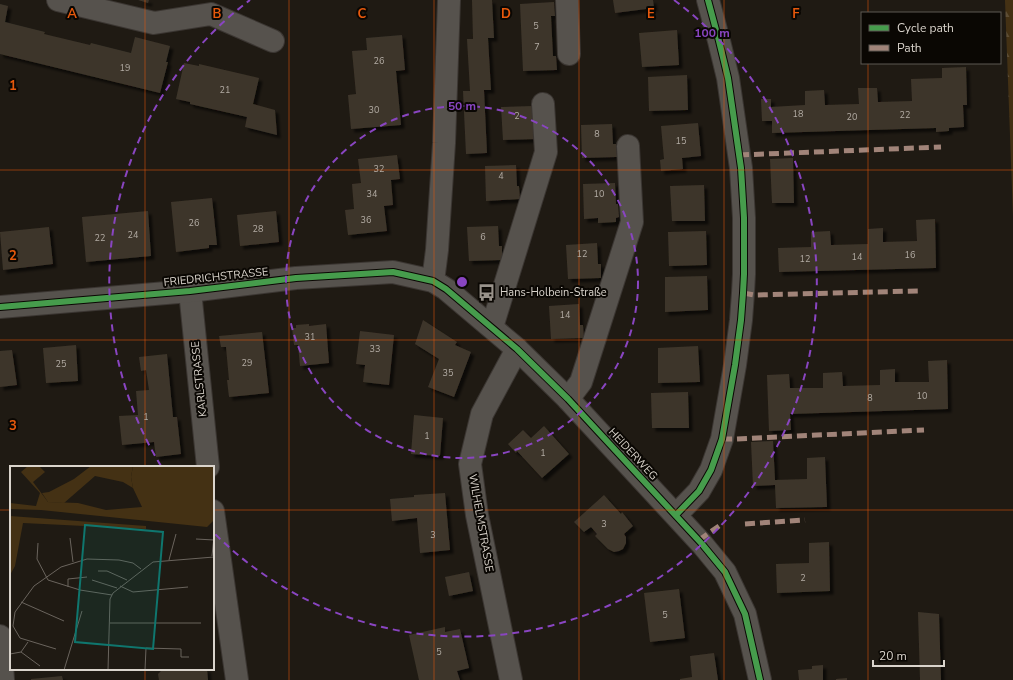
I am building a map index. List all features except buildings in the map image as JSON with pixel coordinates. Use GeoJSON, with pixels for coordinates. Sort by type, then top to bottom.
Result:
{"type":"FeatureCollection","features":[{"type":"Feature","properties":{"kind":"street"},"geometry":{"type":"LineString","coordinates":[[58,0],[154,23],[211,14],[273,41]]}},
{"type":"Feature","properties":{"kind":"street"},"geometry":{"type":"LineString","coordinates":[[433,280],[437,250],[444,143],[450,0]]}},
{"type":"Feature","properties":{"kind":"street"},"geometry":{"type":"LineString","coordinates":[[567,0],[569,54]]}},
{"type":"Feature","properties":{"kind":"street"},"geometry":{"type":"LineString","coordinates":[[676,515],[699,491],[711,470],[722,439],[736,364],[743,293],[744,218],[741,168],[728,78],[708,0]]}},
{"type":"Feature","properties":{"kind":"street"},"geometry":{"type":"LineString","coordinates":[[492,327],[546,152],[543,104]]}},
{"type":"Feature","properties":{"kind":"street"},"geometry":{"type":"LineString","coordinates":[[568,399],[581,382],[632,222],[628,146]]}},
{"type":"Feature","properties":{"kind":"street","name":"FRIEDRICHSTRASSE"},"geometry":{"type":"LineString","coordinates":[[0,307],[190,291],[296,278],[393,272],[433,280]]}},
{"type":"Feature","properties":{"kind":"street","name":"HEIDERWEG"},"geometry":{"type":"LineString","coordinates":[[433,280],[446,289],[517,349],[568,399],[676,515],[725,572],[745,614],[760,680]]}},
{"type":"Feature","properties":{"kind":"street","name":"KARLSTRASSE"},"geometry":{"type":"LineString","coordinates":[[190,291],[208,466]]}},
{"type":"Feature","properties":{"kind":"street","name":"WILHELMSTRASSE"},"geometry":{"type":"LineString","coordinates":[[511,680],[477,515],[470,464],[482,414],[517,349]]}},
{"type":"Feature","properties":{"kind":"street"},"geometry":{"type":"LineString","coordinates":[[214,518],[237,680]]}},
{"type":"Feature","properties":{"kind":"street"},"geometry":{"type":"LineString","coordinates":[[0,636],[3,680]]}},
{"type":"Feature","properties":{"kind":"green space"},"geometry":{"type":"Polygon","coordinates":[[[1005,0],[1013,0],[1013,216],[1005,0]]]}},
{"type":"Feature","properties":{"kind":"marked path"},"geometry":{"type":"LineString","coordinates":[[739,155],[941,147]]}},
{"type":"Feature","properties":{"kind":"marked path"},"geometry":{"type":"LineString","coordinates":[[743,293],[754,295],[918,291]]}},
{"type":"Feature","properties":{"kind":"marked path"},"geometry":{"type":"LineString","coordinates":[[722,439],[924,430]]}},
{"type":"Feature","properties":{"kind":"marked path"},"geometry":{"type":"LineString","coordinates":[[745,524],[805,520]]}},
{"type":"Feature","properties":{"kind":"marked path"},"geometry":{"type":"LineString","coordinates":[[699,540],[719,526]]}},
{"type":"Feature","properties":{"kind":"cycle path"},"geometry":{"type":"LineString","coordinates":[[676,515],[699,491],[711,470],[722,439],[735,365],[743,293],[744,218],[741,168],[728,78],[708,0]]}},
{"type":"Feature","properties":{"kind":"cycle path"},"geometry":{"type":"LineString","coordinates":[[0,307],[190,291],[296,278],[393,272],[433,281],[446,289],[517,349],[568,399],[702,544],[725,572],[745,614],[760,680]]}},
{"type":"Feature","properties":{"kind":"place","name":"Hans-Holbein-Straße"},"geometry":{"type":"Point","coordinates":[487,292]}}]}
